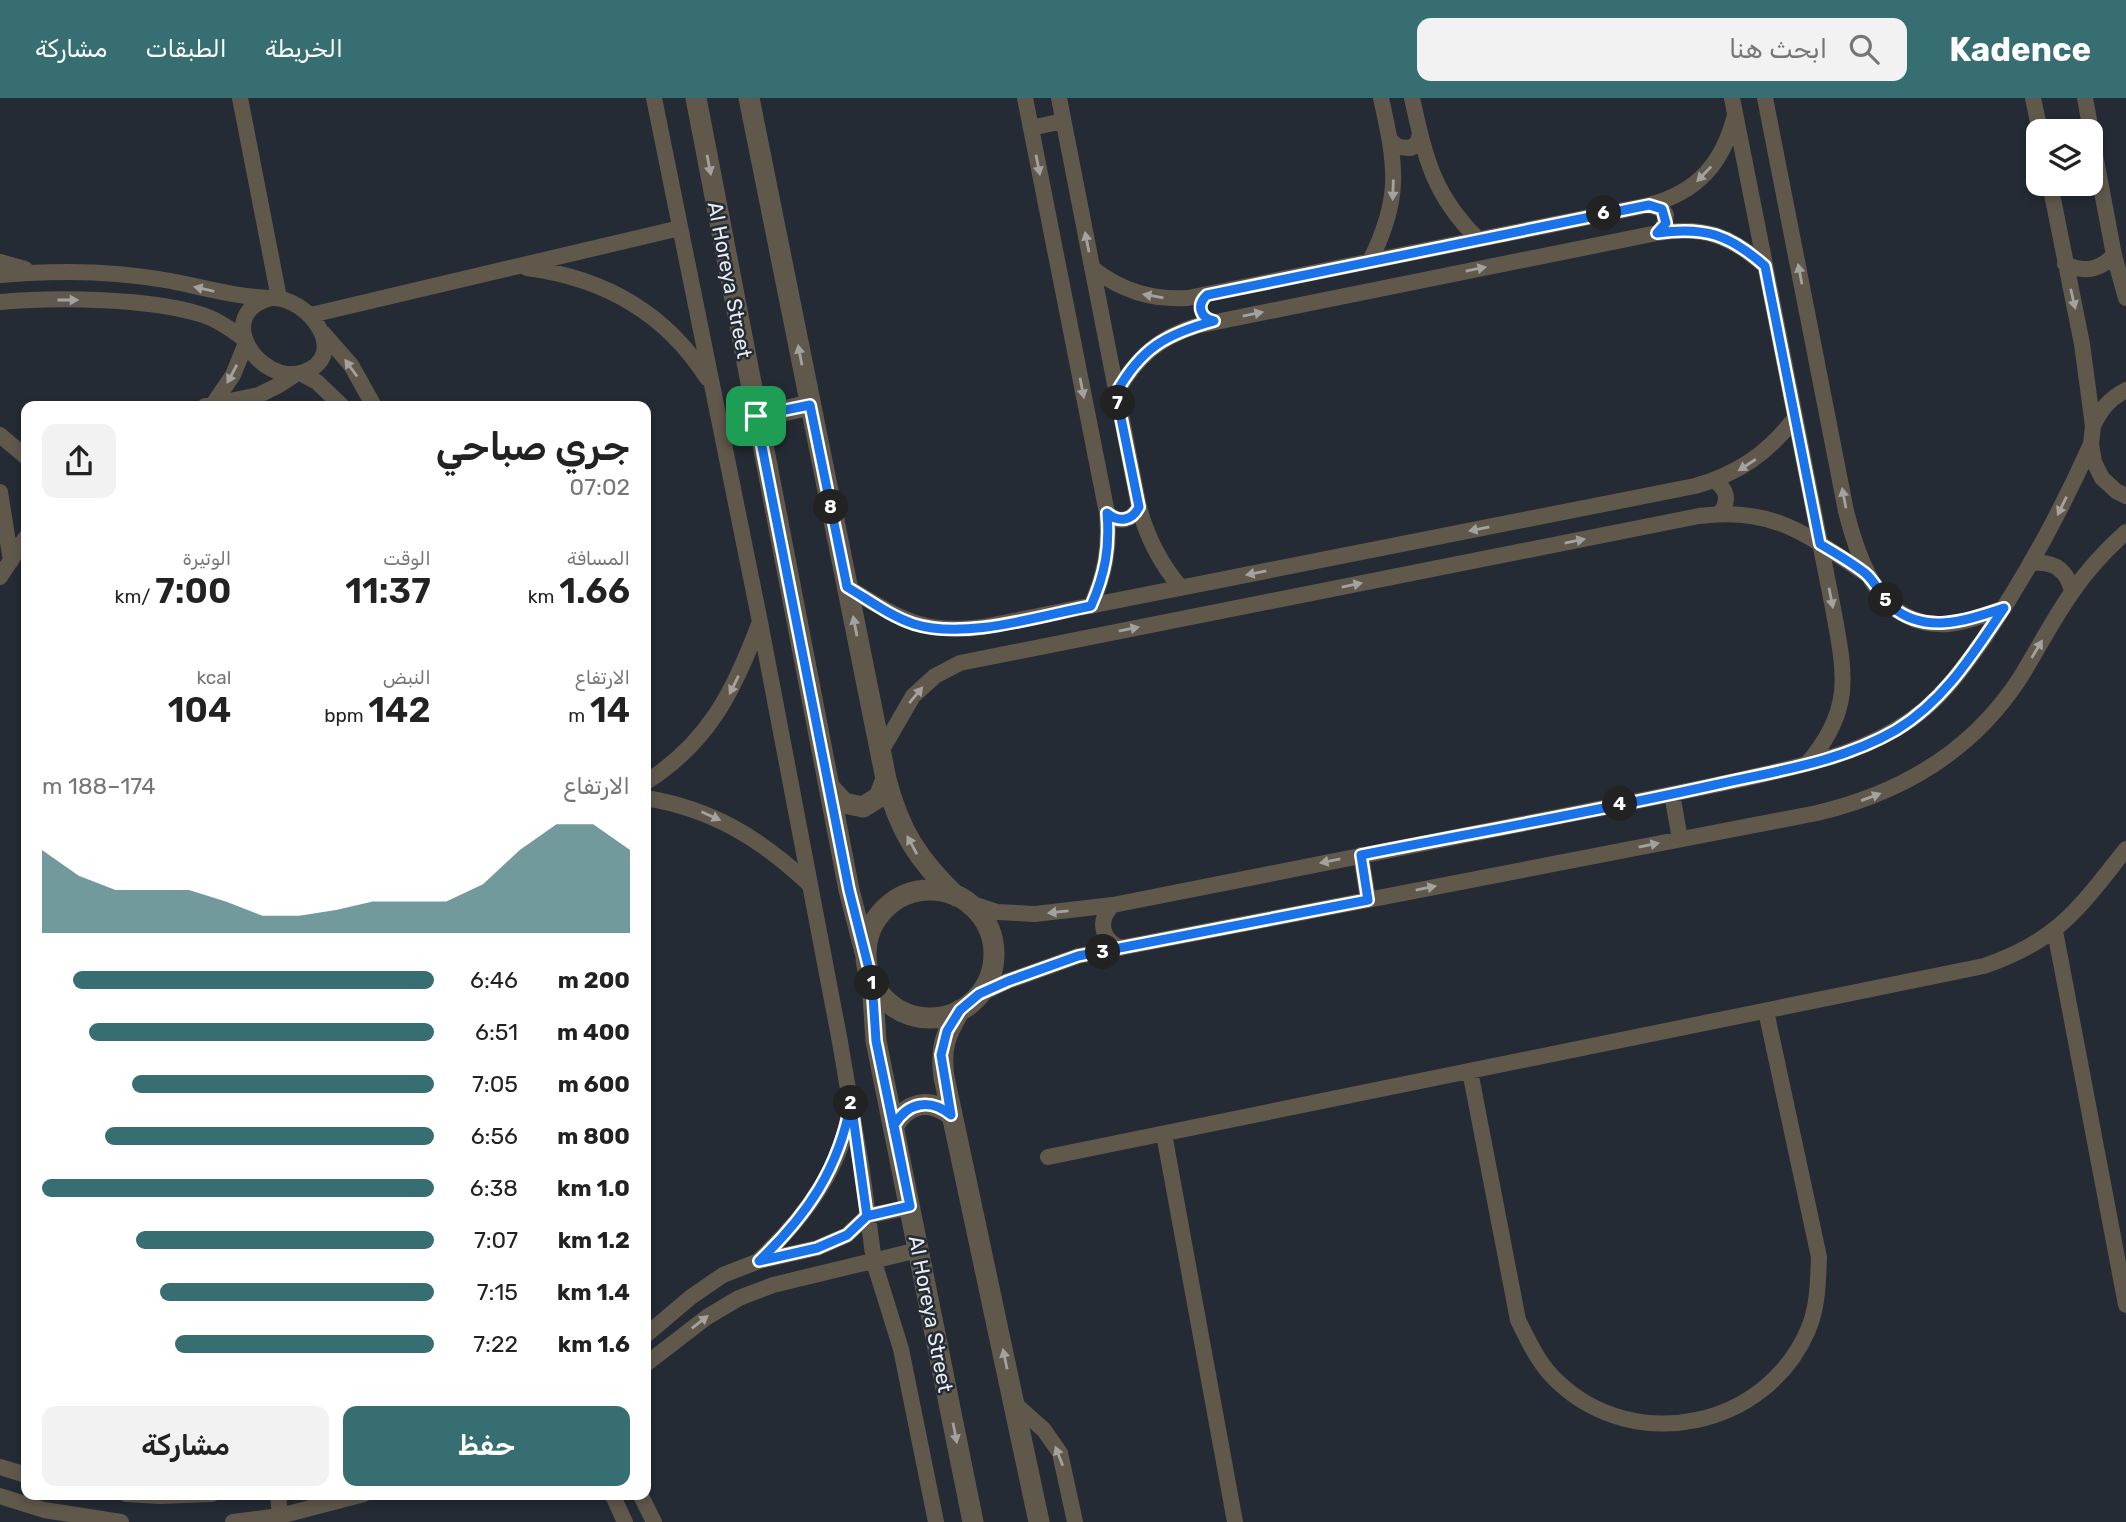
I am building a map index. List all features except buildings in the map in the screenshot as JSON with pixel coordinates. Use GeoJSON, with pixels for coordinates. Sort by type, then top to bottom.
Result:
{"type":"FeatureCollection","features":[{"type":"Feature","properties":{"kind":"street"},"geometry":{"type":"LineString","coordinates":[[240,98],[275,298]]}},
{"type":"Feature","properties":{"kind":"street"},"geometry":{"type":"LineString","coordinates":[[654,98],[760,622],[851,1102],[874,1262],[901,1349],[936,1522]]}},
{"type":"Feature","properties":{"kind":"street","name":"Al Horeya Street"},"geometry":{"type":"LineString","coordinates":[[696,98],[849,890],[866,956]]}},
{"type":"Feature","properties":{"kind":"street"},"geometry":{"type":"LineString","coordinates":[[749,98],[886,779],[895,807],[916,853],[935,876],[985,921],[993,946],[992,971],[979,994]]}},
{"type":"Feature","properties":{"kind":"street"},"geometry":{"type":"LineString","coordinates":[[1025,98],[1107,513],[1107,561],[1091,606]]}},
{"type":"Feature","properties":{"kind":"street"},"geometry":{"type":"LineString","coordinates":[[1059,98],[1144,529],[1154,550],[1181,588]]}},
{"type":"Feature","properties":{"kind":"street"},"geometry":{"type":"LineString","coordinates":[[1370,261],[1384,232],[1393,202],[1394,170],[1381,98]]}},
{"type":"Feature","properties":{"kind":"street"},"geometry":{"type":"LineString","coordinates":[[1412,98],[1433,179],[1445,201],[1478,239]]}},
{"type":"Feature","properties":{"kind":"street"},"geometry":{"type":"LineString","coordinates":[[1732,98],[1844,674],[1842,698],[1835,722],[1824,744],[1806,765]]}},
{"type":"Feature","properties":{"kind":"street"},"geometry":{"type":"LineString","coordinates":[[1765,98],[1846,511],[1867,575],[1893,608],[1910,618],[1928,623],[1948,624],[2004,608]]}},
{"type":"Feature","properties":{"kind":"street"},"geometry":{"type":"LineString","coordinates":[[2034,98],[2038,119]]}},
{"type":"Feature","properties":{"kind":"street"},"geometry":{"type":"LineString","coordinates":[[2085,98],[2089,119]]}},
{"type":"Feature","properties":{"kind":"street"},"geometry":{"type":"LineString","coordinates":[[1092,268],[1118,286],[1147,296],[1167,299],[1207,295],[1649,205],[1672,199],[1707,173],[1725,146],[1735,115]]}},
{"type":"Feature","properties":{"kind":"street"},"geometry":{"type":"LineString","coordinates":[[1031,128],[1063,121]]}},
{"type":"Feature","properties":{"kind":"street"},"geometry":{"type":"LineString","coordinates":[[1390,140],[1398,147],[1411,148],[1418,142],[1420,133]]}},
{"type":"Feature","properties":{"kind":"street"},"geometry":{"type":"LineString","coordinates":[[2052,196],[2082,344],[2093,426],[2091,444],[2094,462],[2102,478],[2126,496]]}},
{"type":"Feature","properties":{"kind":"street"},"geometry":{"type":"LineString","coordinates":[[2103,196],[2114,255],[2126,298]]}},
{"type":"Feature","properties":{"kind":"street"},"geometry":{"type":"LineString","coordinates":[[1649,205],[1662,209],[1666,215],[1666,223],[1657,233]]}},
{"type":"Feature","properties":{"kind":"street"},"geometry":{"type":"LineString","coordinates":[[311,315],[680,228]]}},
{"type":"Feature","properties":{"kind":"street"},"geometry":{"type":"LineString","coordinates":[[1116,393],[1140,357],[1175,332],[1214,321],[1657,233],[1699,230],[1724,237],[1746,249],[1765,266]]}},
{"type":"Feature","properties":{"kind":"street"},"geometry":{"type":"LineString","coordinates":[[2066,264],[2086,270],[2097,268],[2114,255]]}},
{"type":"Feature","properties":{"kind":"street"},"geometry":{"type":"LineString","coordinates":[[0,262],[44,274]]}},
{"type":"Feature","properties":{"kind":"street"},"geometry":{"type":"LineString","coordinates":[[518,267],[559,272],[599,284],[635,304],[668,330],[696,360],[712,386]]}},
{"type":"Feature","properties":{"kind":"street"},"geometry":{"type":"LineString","coordinates":[[0,275],[118,275],[170,281],[235,295],[275,298],[299,306],[311,315],[323,334],[351,365],[371,401]]}},
{"type":"Feature","properties":{"kind":"street"},"geometry":{"type":"LineString","coordinates":[[1207,295],[1201,302],[1201,310],[1205,318],[1214,321]]}},
{"type":"Feature","properties":{"kind":"street"},"geometry":{"type":"LineString","coordinates":[[275,298],[260,301],[245,317],[245,341],[253,355],[275,370],[298,374],[317,382],[337,401]]}},
{"type":"Feature","properties":{"kind":"street"},"geometry":{"type":"LineString","coordinates":[[0,302],[84,300],[159,307],[202,315],[217,321],[245,341]]}},
{"type":"Feature","properties":{"kind":"street"},"geometry":{"type":"LineString","coordinates":[[238,401],[259,395],[310,369],[323,354],[323,334]]}},
{"type":"Feature","properties":{"kind":"street"},"geometry":{"type":"LineString","coordinates":[[212,401],[233,374],[245,341]]}},
{"type":"Feature","properties":{"kind":"street"},"geometry":{"type":"LineString","coordinates":[[2093,426],[2101,409],[2114,396],[2126,390]]}},
{"type":"Feature","properties":{"kind":"street"},"geometry":{"type":"LineString","coordinates":[[756,416],[810,405]]}},
{"type":"Feature","properties":{"kind":"street"},"geometry":{"type":"LineString","coordinates":[[847,587],[894,615],[915,624],[938,629],[983,627],[1714,481],[1738,471],[1760,456],[1795,418]]}},
{"type":"Feature","properties":{"kind":"street"},"geometry":{"type":"LineString","coordinates":[[0,435],[21,453]]}},
{"type":"Feature","properties":{"kind":"street"},"geometry":{"type":"LineString","coordinates":[[960,1010],[935,1018],[909,1014],[887,1002],[872,981],[866,956],[867,943],[876,919],[894,901],[906,895],[931,890],[996,912],[1035,914],[1113,905],[1671,794],[1806,765],[1869,744],[1923,711],[1946,689],[1966,664],[2032,563],[2091,444]]}},
{"type":"Feature","properties":{"kind":"street"},"geometry":{"type":"LineString","coordinates":[[1714,481],[1720,484],[1726,495],[1724,508],[1720,513]]}},
{"type":"Feature","properties":{"kind":"street"},"geometry":{"type":"LineString","coordinates":[[0,492],[11,561]]}},
{"type":"Feature","properties":{"kind":"street"},"geometry":{"type":"LineString","coordinates":[[1107,513],[1116,520],[1122,520],[1132,516],[1139,507]]}},
{"type":"Feature","properties":{"kind":"street"},"geometry":{"type":"LineString","coordinates":[[880,753],[914,696],[935,676],[960,663],[1720,513],[1747,513],[1798,529],[1867,575]]}},
{"type":"Feature","properties":{"kind":"street"},"geometry":{"type":"LineString","coordinates":[[1038,1522],[1015,1404],[951,1115],[941,1055],[947,1031],[960,1010],[979,994],[1078,956],[1847,806],[1877,796],[1932,767],[1980,727],[2019,679],[2073,591],[2089,570],[2126,532]]}},
{"type":"Feature","properties":{"kind":"street"},"geometry":{"type":"LineString","coordinates":[[0,577],[21,545]]}},
{"type":"Feature","properties":{"kind":"street"},"geometry":{"type":"LineString","coordinates":[[2032,563],[2043,562],[2063,571],[2070,580],[2073,591]]}},
{"type":"Feature","properties":{"kind":"street"},"geometry":{"type":"LineString","coordinates":[[1292,566],[1299,596]]}},
{"type":"Feature","properties":{"kind":"street"},"geometry":{"type":"LineString","coordinates":[[651,779],[689,750],[712,722],[732,691],[760,622]]}},
{"type":"Feature","properties":{"kind":"street"},"geometry":{"type":"LineString","coordinates":[[983,627],[977,636],[977,646],[983,655],[988,657]]}},
{"type":"Feature","properties":{"kind":"street"},"geometry":{"type":"LineString","coordinates":[[831,789],[844,803],[863,807],[879,797],[886,779]]}},
{"type":"Feature","properties":{"kind":"street"},"geometry":{"type":"LineString","coordinates":[[1671,794],[1680,839]]}},
{"type":"Feature","properties":{"kind":"street"},"geometry":{"type":"LineString","coordinates":[[651,799],[706,814],[744,832],[778,855],[809,884]]}},
{"type":"Feature","properties":{"kind":"street"},"geometry":{"type":"LineString","coordinates":[[1048,1157],[1984,966],[2021,952],[2055,931],[2077,911],[2126,849]]}},
{"type":"Feature","properties":{"kind":"street"},"geometry":{"type":"LineString","coordinates":[[1361,855],[1368,900]]}},
{"type":"Feature","properties":{"kind":"street"},"geometry":{"type":"LineString","coordinates":[[1113,905],[1104,917],[1104,933],[1114,945],[1121,948]]}},
{"type":"Feature","properties":{"kind":"street"},"geometry":{"type":"LineString","coordinates":[[2055,931],[2126,1305]]}},
{"type":"Feature","properties":{"kind":"street","name":"Al Horeya Street"},"geometry":{"type":"LineString","coordinates":[[872,981],[876,1041],[973,1522]]}},
{"type":"Feature","properties":{"kind":"street"},"geometry":{"type":"LineString","coordinates":[[1470,1072],[1518,1320],[1534,1353],[1558,1382],[1588,1404],[1622,1419],[1659,1425],[1700,1420],[1732,1410],[1763,1389],[1789,1362],[1808,1330],[1818,1294],[1819,1257],[1766,1011]]}},
{"type":"Feature","properties":{"kind":"street"},"geometry":{"type":"LineString","coordinates":[[759,1261],[788,1231],[820,1189],[846,1132],[851,1102]]}},
{"type":"Feature","properties":{"kind":"street"},"geometry":{"type":"LineString","coordinates":[[894,1125],[900,1115],[920,1104],[931,1104],[951,1115]]}},
{"type":"Feature","properties":{"kind":"street"},"geometry":{"type":"LineString","coordinates":[[1164,1134],[1235,1522]]}},
{"type":"Feature","properties":{"kind":"street"},"geometry":{"type":"LineString","coordinates":[[651,1331],[706,1285],[723,1275],[759,1261],[817,1248],[847,1235],[867,1216],[910,1206]]}},
{"type":"Feature","properties":{"kind":"street"},"geometry":{"type":"LineString","coordinates":[[651,1360],[707,1317],[739,1298],[774,1285],[918,1250]]}},
{"type":"Feature","properties":{"kind":"street"},"geometry":{"type":"LineString","coordinates":[[1015,1404],[1044,1430],[1059,1453],[1075,1522]]}},
{"type":"Feature","properties":{"kind":"street"},"geometry":{"type":"LineString","coordinates":[[0,1466],[21,1473]]}},
{"type":"Feature","properties":{"kind":"street"},"geometry":{"type":"LineString","coordinates":[[0,1496],[44,1510],[119,1522],[122,1500]]}},
{"type":"Feature","properties":{"kind":"street"},"geometry":{"type":"LineString","coordinates":[[279,1500],[280,1516]]}},
{"type":"Feature","properties":{"kind":"street"},"geometry":{"type":"LineString","coordinates":[[233,1522],[280,1516],[341,1500]]}},
{"type":"Feature","properties":{"kind":"street"},"geometry":{"type":"LineString","coordinates":[[615,1500],[625,1522]]}},
{"type":"Feature","properties":{"kind":"street"},"geometry":{"type":"LineString","coordinates":[[643,1500],[654,1522]]}},
{"type":"Feature","properties":{"kind":"route"},"geometry":{"type":"LineString","coordinates":[[756,416],[810,405],[847,587],[894,615],[915,624],[961,630],[1091,606],[1107,561],[1107,513],[1116,520],[1128,519],[1139,507],[1116,393],[1140,357],[1157,343],[1175,332],[1214,321],[1202,315],[1201,302],[1207,295],[1656,205],[1666,215],[1663,229],[1657,233],[1699,230],[1724,237],[1746,249],[1765,266],[1820,544],[1867,575],[1893,608],[1910,618],[1928,623],[1948,624],[2004,608],[1946,689],[1923,711],[1869,744],[1806,765],[1361,855],[1368,900],[1078,956],[979,994],[960,1010],[947,1031],[941,1055],[951,1115],[931,1104],[920,1104],[900,1115],[894,1125],[910,1206],[889,1211],[867,1216],[851,1102],[846,1132],[820,1189],[782,1239],[759,1261],[817,1248],[847,1235],[867,1216],[910,1206],[876,1041],[872,981],[849,890],[756,416]]}}]}
